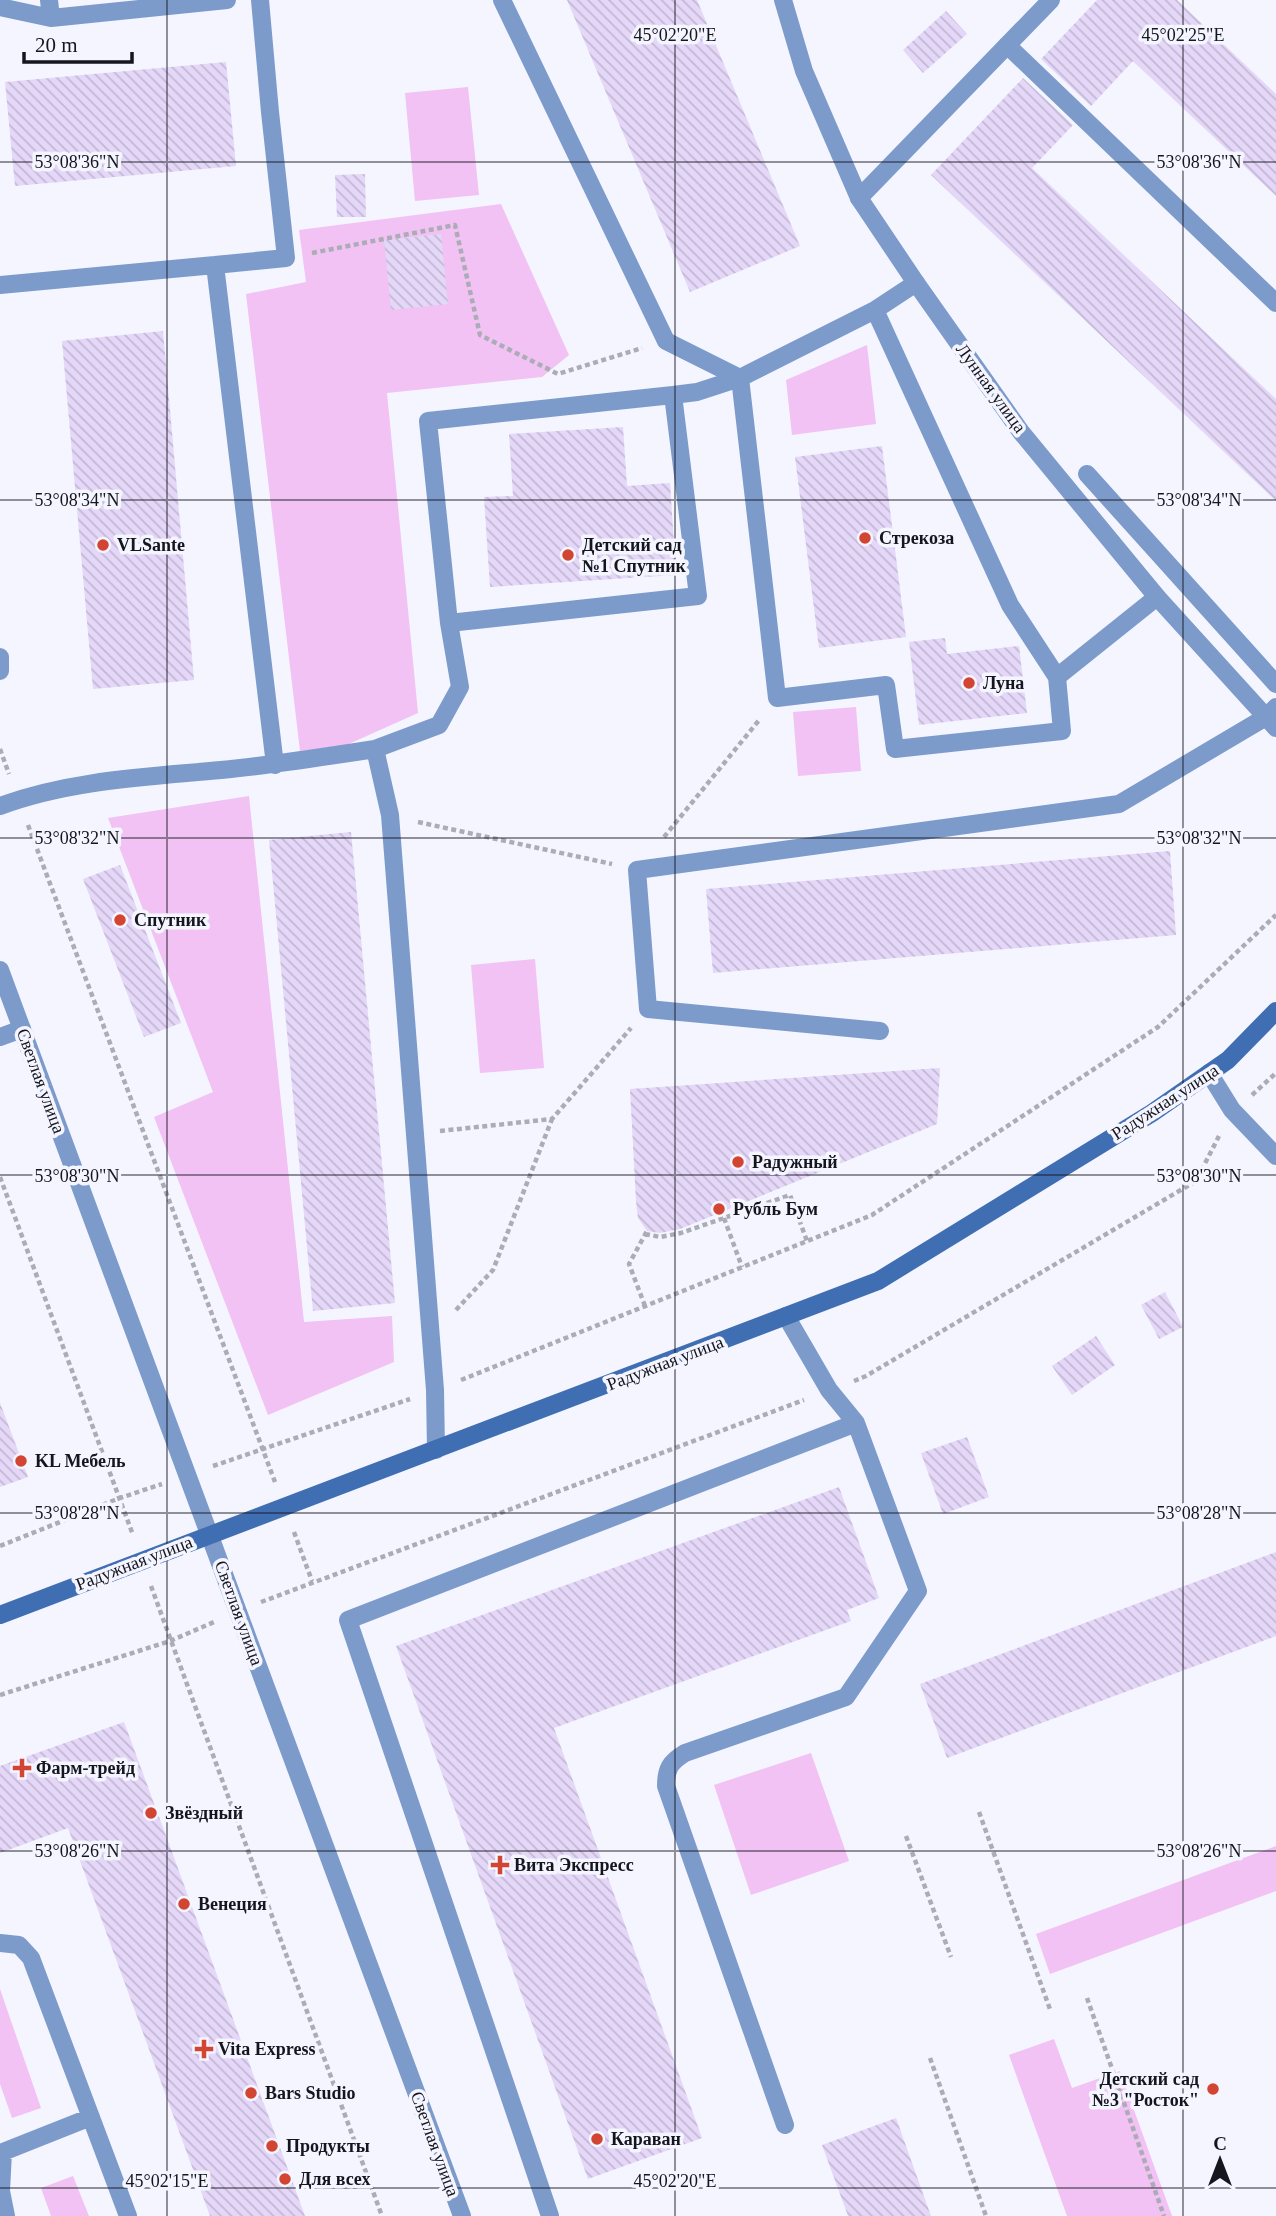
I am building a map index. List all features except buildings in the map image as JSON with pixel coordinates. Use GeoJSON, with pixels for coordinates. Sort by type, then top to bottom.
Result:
{"type":"FeatureCollection","features":[{"type":"Feature","properties":{"kind":"main road","name":"Радужная улица"},"geometry":{"type":"LineString","coordinates":[[0,1615],[878,1281],[1152,1113],[1228,1060],[1276,1011]]}},
{"type":"Feature","properties":{"kind":"street"},"geometry":{"type":"LineString","coordinates":[[0,7],[50,9],[226,0]]}},
{"type":"Feature","properties":{"kind":"street"},"geometry":{"type":"LineString","coordinates":[[0,285],[286,258],[260,0]]}},
{"type":"Feature","properties":{"kind":"street"},"geometry":{"type":"LineString","coordinates":[[502,0],[666,341],[740,378]]}},
{"type":"Feature","properties":{"kind":"street","name":"Лунная улица"},"geometry":{"type":"LineString","coordinates":[[783,0],[804,71],[859,198],[916,283],[1021,432],[1157,597],[1272,717]]}},
{"type":"Feature","properties":{"kind":"street"},"geometry":{"type":"LineString","coordinates":[[859,198],[1051,0]]}},
{"type":"Feature","properties":{"kind":"street"},"geometry":{"type":"LineString","coordinates":[[1007,45],[1276,303]]}},
{"type":"Feature","properties":{"kind":"street"},"geometry":{"type":"LineString","coordinates":[[215,265],[275,765]]}},
{"type":"Feature","properties":{"kind":"street"},"geometry":{"type":"LineString","coordinates":[[0,806],[19,799],[96,782],[275,765],[375,749],[439,725],[460,687],[449,623],[428,421],[697,392],[740,378],[875,310],[916,283]]}},
{"type":"Feature","properties":{"kind":"street"},"geometry":{"type":"LineString","coordinates":[[740,378],[777,698],[886,685],[895,749],[1062,732],[1057,677],[1010,605],[875,310]]}},
{"type":"Feature","properties":{"kind":"street"},"geometry":{"type":"LineString","coordinates":[[449,623],[698,596],[673,395]]}},
{"type":"Feature","properties":{"kind":"street"},"geometry":{"type":"LineString","coordinates":[[1087,474],[1276,684]]}},
{"type":"Feature","properties":{"kind":"street"},"geometry":{"type":"LineString","coordinates":[[1057,677],[1157,597]]}},
{"type":"Feature","properties":{"kind":"street"},"geometry":{"type":"LineString","coordinates":[[0,657],[0,671]]}},
{"type":"Feature","properties":{"kind":"street"},"geometry":{"type":"LineString","coordinates":[[880,1031],[648,1009],[637,870],[1119,804],[1272,717]]}},
{"type":"Feature","properties":{"kind":"street"},"geometry":{"type":"LineString","coordinates":[[375,749],[390,815],[435,1390],[436,1450]]}},
{"type":"Feature","properties":{"kind":"street","name":"Светлая улица"},"geometry":{"type":"LineString","coordinates":[[0,970],[462,2216]]}},
{"type":"Feature","properties":{"kind":"street"},"geometry":{"type":"LineString","coordinates":[[0,1037],[22,1029]]}},
{"type":"Feature","properties":{"kind":"street"},"geometry":{"type":"LineString","coordinates":[[1209,1073],[1232,1110],[1276,1156]]}},
{"type":"Feature","properties":{"kind":"street"},"geometry":{"type":"LineString","coordinates":[[785,2125],[666,1786],[666,1772],[672,1760],[684,1753],[846,1697],[918,1591],[856,1423],[829,1390],[786,1316]]}},
{"type":"Feature","properties":{"kind":"street"},"geometry":{"type":"LineString","coordinates":[[550,2216],[348,1620],[856,1423]]}},
{"type":"Feature","properties":{"kind":"street"},"geometry":{"type":"LineString","coordinates":[[0,1943],[19,1945],[31,1958],[128,2216]]}},
{"type":"Feature","properties":{"kind":"street"},"geometry":{"type":"LineString","coordinates":[[6,2216],[1,2191],[3,2152],[91,2117]]}},
{"type":"Feature","properties":{"kind":"path"},"geometry":{"type":"LineString","coordinates":[[286,258],[455,225],[480,335],[558,374],[666,341]]}},
{"type":"Feature","properties":{"kind":"path"},"geometry":{"type":"LineString","coordinates":[[390,815],[637,870],[777,698]]}},
{"type":"Feature","properties":{"kind":"path"},"geometry":{"type":"LineString","coordinates":[[0,748],[312,1581],[170,1642],[0,1695]]}},
{"type":"Feature","properties":{"kind":"path"},"geometry":{"type":"LineString","coordinates":[[0,1546],[120,1498],[435,1390],[872,1215],[1158,1027],[1276,915]]}},
{"type":"Feature","properties":{"kind":"path"},"geometry":{"type":"LineString","coordinates":[[430,1338],[493,1270],[552,1119],[648,1009]]}},
{"type":"Feature","properties":{"kind":"path"},"geometry":{"type":"LineString","coordinates":[[415,1134],[552,1119]]}},
{"type":"Feature","properties":{"kind":"path"},"geometry":{"type":"LineString","coordinates":[[0,1177],[382,2216]]}},
{"type":"Feature","properties":{"kind":"path"},"geometry":{"type":"LineString","coordinates":[[645,1307],[629,1264],[646,1232],[660,1237],[670,1235],[790,1195],[807,1241]]}},
{"type":"Feature","properties":{"kind":"path"},"geometry":{"type":"LineString","coordinates":[[724,1218],[742,1267]]}},
{"type":"Feature","properties":{"kind":"path"},"geometry":{"type":"LineString","coordinates":[[979,1812],[1051,2012]]}},
{"type":"Feature","properties":{"kind":"path"},"geometry":{"type":"LineString","coordinates":[[906,1836],[951,1957]]}},
{"type":"Feature","properties":{"kind":"path"},"geometry":{"type":"LineString","coordinates":[[1087,1998],[1164,2216]]}},
{"type":"Feature","properties":{"kind":"path"},"geometry":{"type":"LineString","coordinates":[[930,2058],[986,2216]]}},
{"type":"Feature","properties":{"kind":"shaded area"},"geometry":{"type":"Polygon","coordinates":[[[468,87],[479,195],[415,201],[405,93],[468,87]]]}},
{"type":"Feature","properties":{"kind":"shaded area"},"geometry":{"type":"Polygon","coordinates":[[[501,204],[569,355],[542,377],[387,393],[418,713],[342,747],[300,751],[246,294],[306,282],[299,230],[501,204]]]}},
{"type":"Feature","properties":{"kind":"shaded area"},"geometry":{"type":"Polygon","coordinates":[[[867,345],[876,424],[792,435],[786,380],[867,345]]]}},
{"type":"Feature","properties":{"kind":"shaded area"},"geometry":{"type":"Polygon","coordinates":[[[856,707],[861,771],[798,776],[793,712],[856,707]]]}},
{"type":"Feature","properties":{"kind":"shaded area"},"geometry":{"type":"Polygon","coordinates":[[[249,796],[304,1322],[392,1316],[394,1362],[268,1415],[154,1117],[213,1092],[108,818],[249,796]]]}},
{"type":"Feature","properties":{"kind":"shaded area"},"geometry":{"type":"Polygon","coordinates":[[[535,959],[544,1068],[480,1073],[471,965],[535,959]]]}},
{"type":"Feature","properties":{"kind":"shaded area"},"geometry":{"type":"Polygon","coordinates":[[[811,1753],[849,1861],[751,1895],[714,1785],[811,1753]]]}},
{"type":"Feature","properties":{"kind":"shaded area"},"geometry":{"type":"Polygon","coordinates":[[[1276,1846],[1276,1891],[1050,1974],[1036,1934],[1276,1846]]]}},
{"type":"Feature","properties":{"kind":"shaded area"},"geometry":{"type":"Polygon","coordinates":[[[0,1989],[41,2108],[12,2118],[0,2084],[0,1989]]]}},
{"type":"Feature","properties":{"kind":"shaded area"},"geometry":{"type":"Polygon","coordinates":[[[1054,2039],[1072,2088],[1120,2071],[1172,2216],[1067,2216],[1009,2055],[1054,2039]]]}},
{"type":"Feature","properties":{"kind":"shaded area"},"geometry":{"type":"Polygon","coordinates":[[[73,2176],[89,2216],[51,2216],[41,2188],[73,2176]]]}},
{"type":"Feature","properties":{"kind":"place","name":"Стрекоза"},"geometry":{"type":"Point","coordinates":[865,538]}},
{"type":"Feature","properties":{"kind":"place","name":"VLSante"},"geometry":{"type":"Point","coordinates":[103,545]}},
{"type":"Feature","properties":{"kind":"place","name":"Детский сад №1 Спутник"},"geometry":{"type":"Point","coordinates":[568,555]}},
{"type":"Feature","properties":{"kind":"place","name":"Луна"},"geometry":{"type":"Point","coordinates":[969,683]}},
{"type":"Feature","properties":{"kind":"place","name":"Спутник"},"geometry":{"type":"Point","coordinates":[120,920]}},
{"type":"Feature","properties":{"kind":"place","name":"Радужный"},"geometry":{"type":"Point","coordinates":[738,1162]}},
{"type":"Feature","properties":{"kind":"place","name":"Рубль Бум"},"geometry":{"type":"Point","coordinates":[719,1209]}},
{"type":"Feature","properties":{"kind":"place","name":"KL Мебель"},"geometry":{"type":"Point","coordinates":[21,1461]}},
{"type":"Feature","properties":{"kind":"place","name":"Фарм-трейд"},"geometry":{"type":"Point","coordinates":[22,1768]}},
{"type":"Feature","properties":{"kind":"place","name":"Звёздный"},"geometry":{"type":"Point","coordinates":[151,1813]}},
{"type":"Feature","properties":{"kind":"place","name":"Вита Экспресс"},"geometry":{"type":"Point","coordinates":[500,1865]}},
{"type":"Feature","properties":{"kind":"place","name":"Венеция"},"geometry":{"type":"Point","coordinates":[184,1904]}},
{"type":"Feature","properties":{"kind":"place","name":"Vita Express"},"geometry":{"type":"Point","coordinates":[204,2049]}},
{"type":"Feature","properties":{"kind":"place","name":"Детский сад №3 \"Росток\""},"geometry":{"type":"Point","coordinates":[1213,2089]}},
{"type":"Feature","properties":{"kind":"place","name":"Bars Studio"},"geometry":{"type":"Point","coordinates":[251,2093]}},
{"type":"Feature","properties":{"kind":"place","name":"Караван"},"geometry":{"type":"Point","coordinates":[597,2139]}},
{"type":"Feature","properties":{"kind":"place","name":"Продукты"},"geometry":{"type":"Point","coordinates":[272,2146]}},
{"type":"Feature","properties":{"kind":"place","name":"Для всех"},"geometry":{"type":"Point","coordinates":[285,2179]}}]}
